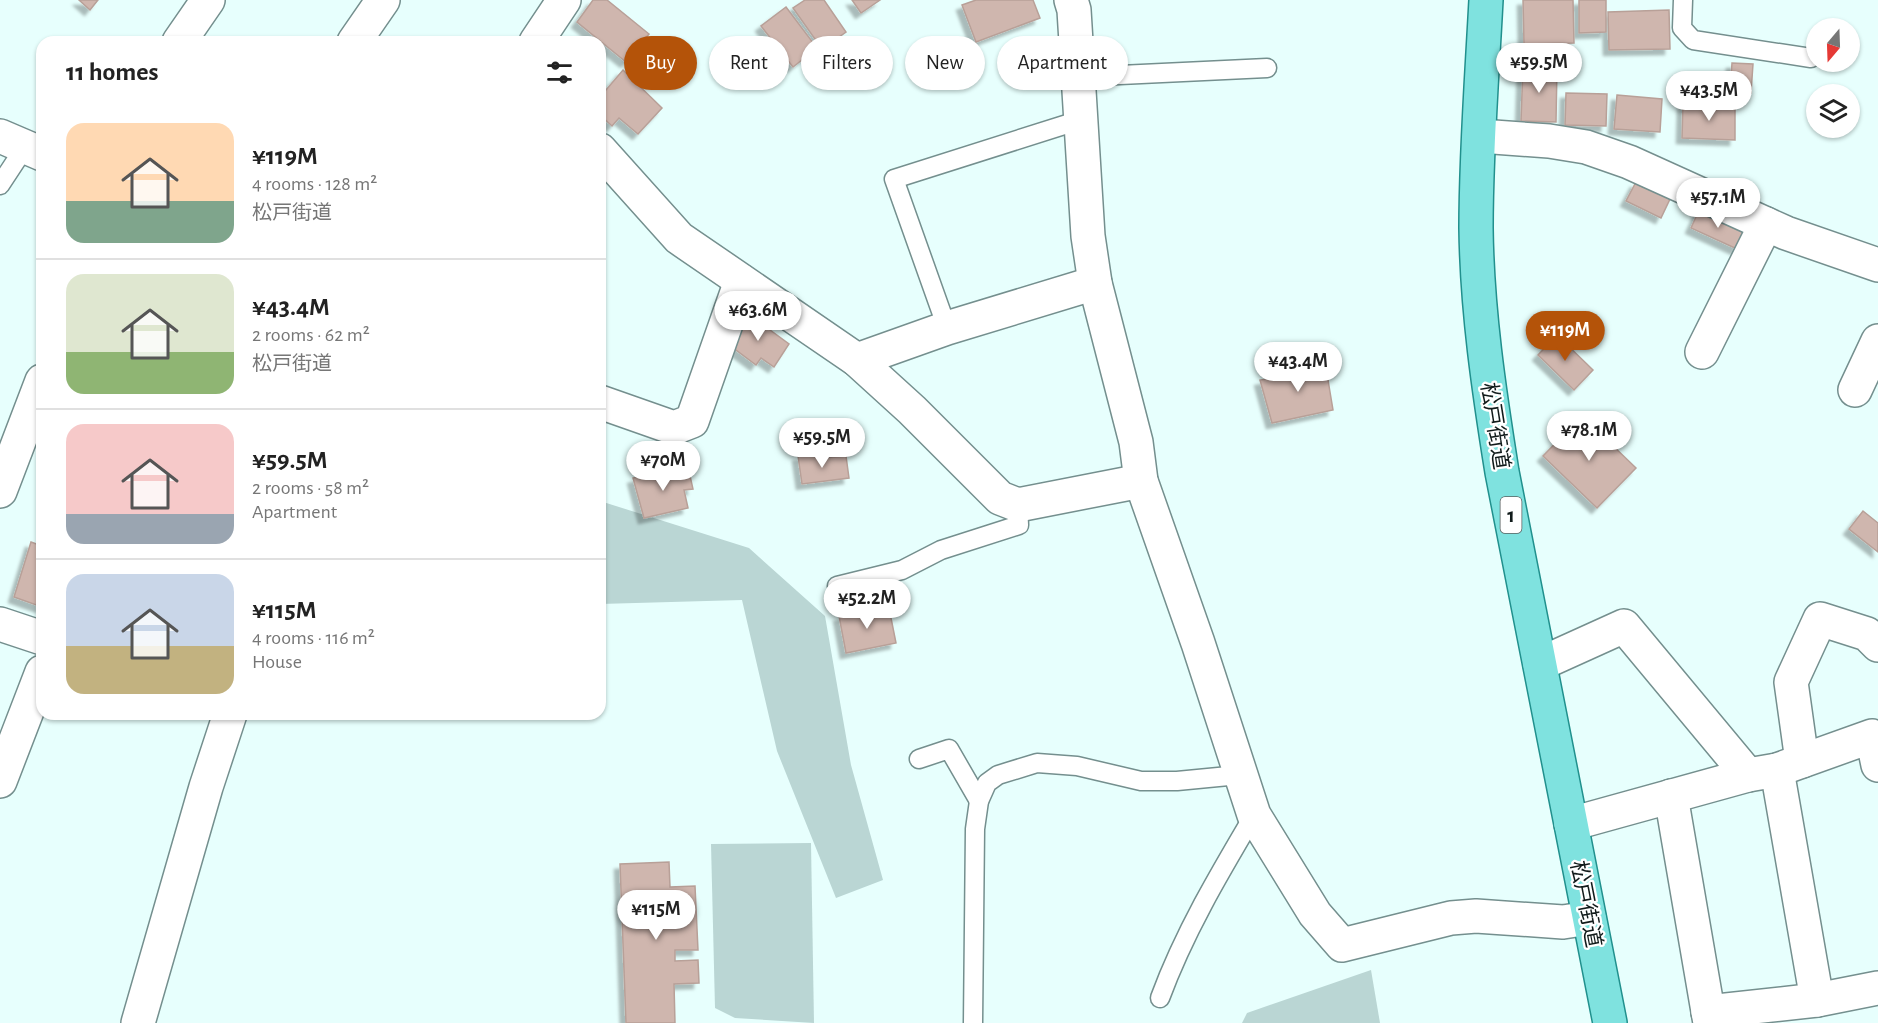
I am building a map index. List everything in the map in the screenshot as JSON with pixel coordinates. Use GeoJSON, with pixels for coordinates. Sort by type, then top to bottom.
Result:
{"type":"FeatureCollection","features":[{"type":"Feature","properties":{"kind":"main road","name":"松戸街道"},"geometry":{"type":"LineString","coordinates":[[1486,0],[1477,238],[1479,300],[1488,387],[1610,1023]]}},
{"type":"Feature","properties":{"kind":"street"},"geometry":{"type":"LineString","coordinates":[[186,36],[208,0]]}},
{"type":"Feature","properties":{"kind":"street"},"geometry":{"type":"LineString","coordinates":[[358,36],[383,0]]}},
{"type":"Feature","properties":{"kind":"street"},"geometry":{"type":"LineString","coordinates":[[540,36],[564,0]]}},
{"type":"Feature","properties":{"kind":"street"},"geometry":{"type":"LineString","coordinates":[[1071,0],[1076,36]]}},
{"type":"Feature","properties":{"kind":"street"},"geometry":{"type":"LineString","coordinates":[[1079,90],[1089,236],[1095,283],[1136,442],[1141,481],[1198,643],[1254,815],[1315,914],[1342,945],[1451,918],[1476,916],[1563,922],[1589,918]]}},
{"type":"Feature","properties":{"kind":"street"},"geometry":{"type":"LineString","coordinates":[[1480,136],[1549,141],[1586,147],[1629,162],[1766,224],[1878,265]]}},
{"type":"Feature","properties":{"kind":"street"},"geometry":{"type":"LineString","coordinates":[[606,157],[679,238],[857,360],[912,410],[1000,498],[1018,505],[1141,481]]}},
{"type":"Feature","properties":{"kind":"street"},"geometry":{"type":"LineString","coordinates":[[1702,352],[1766,224]]}},
{"type":"Feature","properties":{"kind":"street"},"geometry":{"type":"LineString","coordinates":[[606,404],[674,428],[692,421],[741,281]]}},
{"type":"Feature","properties":{"kind":"street"},"geometry":{"type":"LineString","coordinates":[[857,360],[947,328],[1095,283]]}},
{"type":"Feature","properties":{"kind":"street"},"geometry":{"type":"LineString","coordinates":[[1854,390],[1878,341]]}},
{"type":"Feature","properties":{"kind":"street"},"geometry":{"type":"LineString","coordinates":[[0,491],[36,397]]}},
{"type":"Feature","properties":{"kind":"street"},"geometry":{"type":"LineString","coordinates":[[1816,1000],[1776,768],[1791,682],[1820,619],[1867,634],[1878,645]]}},
{"type":"Feature","properties":{"kind":"street"},"geometry":{"type":"LineString","coordinates":[[0,624],[36,636]]}},
{"type":"Feature","properties":{"kind":"street"},"geometry":{"type":"LineString","coordinates":[[1540,664],[1624,626],[1776,768]]}},
{"type":"Feature","properties":{"kind":"street"},"geometry":{"type":"LineString","coordinates":[[0,781],[36,688]]}},
{"type":"Feature","properties":{"kind":"street"},"geometry":{"type":"LineString","coordinates":[[138,1023],[206,787],[228,720]]}},
{"type":"Feature","properties":{"kind":"street"},"geometry":{"type":"LineString","coordinates":[[1571,824],[1776,768],[1872,736],[1878,765]]}},
{"type":"Feature","properties":{"kind":"street"},"geometry":{"type":"LineString","coordinates":[[1671,796],[1709,1018],[1878,988]]}},
{"type":"Feature","properties":{"kind":"lane"},"geometry":{"type":"LineString","coordinates":[[1683,0],[1682,28],[1693,40],[1806,57]]}},
{"type":"Feature","properties":{"kind":"lane"},"geometry":{"type":"LineString","coordinates":[[1128,75],[1267,68]]}},
{"type":"Feature","properties":{"kind":"lane"},"geometry":{"type":"LineString","coordinates":[[947,328],[894,179],[1080,120]]}},
{"type":"Feature","properties":{"kind":"lane"},"geometry":{"type":"LineString","coordinates":[[0,185],[22,146]]}},
{"type":"Feature","properties":{"kind":"lane"},"geometry":{"type":"LineString","coordinates":[[837,586],[902,570],[941,550],[1019,525],[1018,505]]}},
{"type":"Feature","properties":{"kind":"lane"},"geometry":{"type":"LineString","coordinates":[[919,759],[949,749],[979,801]]}},
{"type":"Feature","properties":{"kind":"lane"},"geometry":{"type":"LineString","coordinates":[[973,1023],[975,829],[979,801],[987,783],[999,775],[1037,763],[1077,766],[1141,781],[1177,782],[1239,774]]}},
{"type":"Feature","properties":{"kind":"lane"},"geometry":{"type":"LineString","coordinates":[[1160,998],[1171,968],[1212,885],[1254,815]]}},
{"type":"Feature","properties":{"kind":"shaded area"},"geometry":{"type":"Polygon","coordinates":[[[606,503],[749,548],[825,616],[851,765],[883,880],[836,898],[777,751],[742,600],[606,604],[606,503]]]}},
{"type":"Feature","properties":{"kind":"shaded area"},"geometry":{"type":"Polygon","coordinates":[[[811,843],[814,1023],[735,1018],[715,1008],[711,844],[811,843]]]}},
{"type":"Feature","properties":{"kind":"shaded area"},"geometry":{"type":"Polygon","coordinates":[[[1371,970],[1380,1023],[1242,1023],[1247,1013],[1371,970]]]}},
{"type":"Feature","properties":{"kind":"building"},"geometry":{"type":"Polygon","coordinates":[[[79,0],[98,0],[90,10],[79,0]]]}},
{"type":"Feature","properties":{"kind":"building"},"geometry":{"type":"Polygon","coordinates":[[[593,0],[607,0],[649,34],[647,36],[624,36],[624,60],[606,46],[606,36],[594,36],[577,22],[593,0]]]}},
{"type":"Feature","properties":{"kind":"building"},"geometry":{"type":"Polygon","coordinates":[[[805,0],[824,0],[846,32],[840,36],[813,36],[793,8],[805,0]]]}},
{"type":"Feature","properties":{"kind":"building"},"geometry":{"type":"Polygon","coordinates":[[[852,0],[880,0],[861,13],[852,0]]]}},
{"type":"Feature","properties":{"kind":"building"},"geometry":{"type":"Polygon","coordinates":[[[976,0],[1033,0],[1040,18],[985,39],[985,36],[974,36],[962,5],[976,0]]]}},
{"type":"Feature","properties":{"kind":"building"},"geometry":{"type":"Polygon","coordinates":[[[1523,0],[1573,0],[1574,43],[1524,44],[1523,0]]]}},
{"type":"Feature","properties":{"kind":"building"},"geometry":{"type":"Polygon","coordinates":[[[1579,0],[1606,0],[1606,32],[1579,33],[1579,0]]]}},
{"type":"Feature","properties":{"kind":"building"},"geometry":{"type":"Polygon","coordinates":[[[786,7],[808,36],[801,36],[801,61],[793,67],[789,62],[789,36],[769,36],[761,26],[786,7]]]}},
{"type":"Feature","properties":{"kind":"building"},"geometry":{"type":"Polygon","coordinates":[[[1669,10],[1670,49],[1609,50],[1608,12],[1669,10]]]}},
{"type":"Feature","properties":{"kind":"building"},"geometry":{"type":"Polygon","coordinates":[[[1732,63],[1753,64],[1751,93],[1730,92],[1732,63]]]}},
{"type":"Feature","properties":{"kind":"building"},"geometry":{"type":"Polygon","coordinates":[[[1523,66],[1557,68],[1556,122],[1521,121],[1523,66]]]}},
{"type":"Feature","properties":{"kind":"building"},"geometry":{"type":"Polygon","coordinates":[[[623,70],[624,90],[644,90],[662,108],[638,134],[619,118],[612,126],[606,120],[606,90],[623,70]]]}},
{"type":"Feature","properties":{"kind":"building"},"geometry":{"type":"Polygon","coordinates":[[[1566,93],[1607,94],[1606,126],[1565,125],[1566,93]]]}},
{"type":"Feature","properties":{"kind":"building"},"geometry":{"type":"Polygon","coordinates":[[[1617,95],[1662,99],[1660,132],[1614,129],[1617,95]]]}},
{"type":"Feature","properties":{"kind":"building"},"geometry":{"type":"Polygon","coordinates":[[[1683,104],[1735,106],[1735,140],[1682,138],[1683,104]]]}},
{"type":"Feature","properties":{"kind":"building"},"geometry":{"type":"Polygon","coordinates":[[[1636,182],[1670,199],[1661,218],[1626,201],[1636,182]]]}},
{"type":"Feature","properties":{"kind":"building"},"geometry":{"type":"Polygon","coordinates":[[[1700,208],[1746,230],[1737,249],[1691,228],[1700,208]]]}},
{"type":"Feature","properties":{"kind":"building"},"geometry":{"type":"Polygon","coordinates":[[[747,313],[789,344],[774,367],[761,358],[756,365],[728,344],[747,313]]]}},
{"type":"Feature","properties":{"kind":"building"},"geometry":{"type":"Polygon","coordinates":[[[1557,335],[1593,370],[1574,390],[1538,355],[1557,335]]]}},
{"type":"Feature","properties":{"kind":"building"},"geometry":{"type":"Polygon","coordinates":[[[1325,362],[1333,410],[1272,423],[1260,380],[1280,377],[1284,372],[1325,362]]]}},
{"type":"Feature","properties":{"kind":"building"},"geometry":{"type":"Polygon","coordinates":[[[1582,416],[1636,468],[1597,508],[1543,456],[1582,416]]]}},
{"type":"Feature","properties":{"kind":"building"},"geometry":{"type":"Polygon","coordinates":[[[822,454],[823,458],[846,456],[849,478],[802,484],[798,456],[822,454]]]}},
{"type":"Feature","properties":{"kind":"building"},"geometry":{"type":"Polygon","coordinates":[[[688,467],[693,489],[684,490],[688,508],[644,518],[633,478],[688,467]]]}},
{"type":"Feature","properties":{"kind":"building"},"geometry":{"type":"Polygon","coordinates":[[[1863,511],[1878,523],[1878,552],[1849,529],[1863,511]]]}},
{"type":"Feature","properties":{"kind":"building"},"geometry":{"type":"Polygon","coordinates":[[[31,542],[36,544],[36,605],[14,597],[31,542]]]}},
{"type":"Feature","properties":{"kind":"building"},"geometry":{"type":"Polygon","coordinates":[[[889,608],[896,643],[846,653],[839,616],[889,608]]]}},
{"type":"Feature","properties":{"kind":"building"},"geometry":{"type":"Polygon","coordinates":[[[669,862],[670,887],[695,886],[698,950],[675,950],[675,961],[698,960],[699,983],[674,984],[675,1023],[626,1023],[620,864],[669,862]]]}}]}
